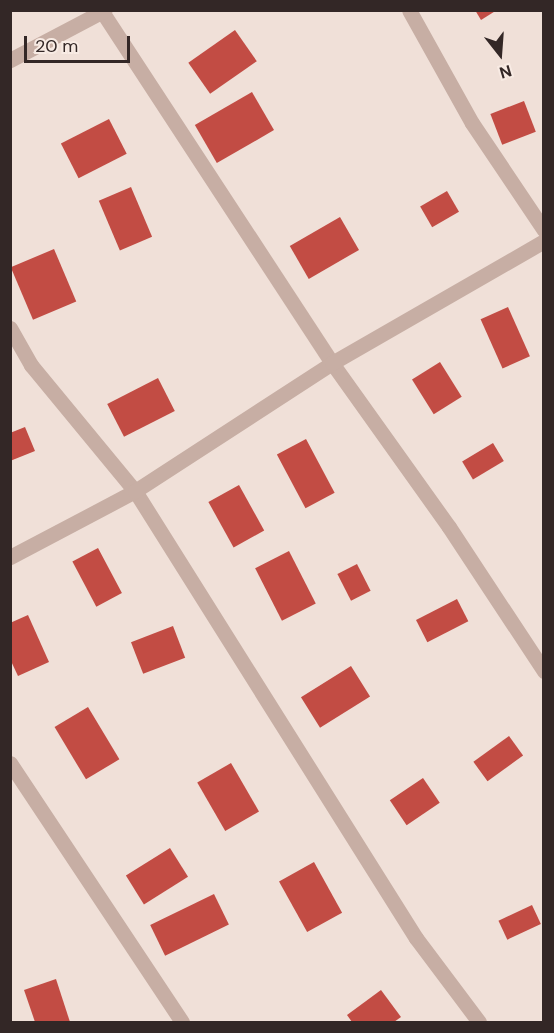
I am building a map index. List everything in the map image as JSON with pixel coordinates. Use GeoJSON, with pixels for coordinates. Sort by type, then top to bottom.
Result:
{"type":"FeatureCollection","features":[{"type":"Feature","properties":{"kind":"street"},"geometry":{"type":"LineString","coordinates":[[409,10],[472,123],[543,230]]}},
{"type":"Feature","properties":{"kind":"street"},"geometry":{"type":"LineString","coordinates":[[10,60],[102,11],[332,363],[449,527],[543,670]]}},
{"type":"Feature","properties":{"kind":"street"},"geometry":{"type":"LineString","coordinates":[[10,557],[135,491],[332,363],[543,241]]}},
{"type":"Feature","properties":{"kind":"street"},"geometry":{"type":"LineString","coordinates":[[10,328],[31,364],[135,491],[416,938],[479,1023]]}},
{"type":"Feature","properties":{"kind":"street"},"geometry":{"type":"LineString","coordinates":[[13,771],[182,1023]]}},
{"type":"Feature","properties":{"kind":"building"},"geometry":{"type":"Polygon","coordinates":[[[475,10],[497,10],[481,20],[475,10]]]}},
{"type":"Feature","properties":{"kind":"building"},"geometry":{"type":"Polygon","coordinates":[[[235,30],[257,61],[210,94],[188,63],[235,30]]]}},
{"type":"Feature","properties":{"kind":"building"},"geometry":{"type":"Polygon","coordinates":[[[252,92],[274,130],[217,163],[195,125],[252,92]]]}},
{"type":"Feature","properties":{"kind":"building"},"geometry":{"type":"Polygon","coordinates":[[[524,101],[536,132],[502,145],[490,114],[524,101]]]}},
{"type":"Feature","properties":{"kind":"building"},"geometry":{"type":"Polygon","coordinates":[[[109,119],[127,154],[79,178],[61,144],[109,119]]]}},
{"type":"Feature","properties":{"kind":"building"},"geometry":{"type":"Polygon","coordinates":[[[131,187],[152,237],[120,250],[99,201],[131,187]]]}},
{"type":"Feature","properties":{"kind":"building"},"geometry":{"type":"Polygon","coordinates":[[[447,191],[459,212],[432,227],[420,206],[447,191]]]}},
{"type":"Feature","properties":{"kind":"building"},"geometry":{"type":"Polygon","coordinates":[[[340,217],[359,250],[309,279],[290,246],[340,217]]]}},
{"type":"Feature","properties":{"kind":"building"},"geometry":{"type":"Polygon","coordinates":[[[54,249],[76,301],[33,320],[11,267],[54,249]]]}},
{"type":"Feature","properties":{"kind":"building"},"geometry":{"type":"Polygon","coordinates":[[[508,307],[530,356],[503,369],[481,319],[508,307]]]}},
{"type":"Feature","properties":{"kind":"building"},"geometry":{"type":"Polygon","coordinates":[[[440,362],[462,397],[434,414],[412,379],[440,362]]]}},
{"type":"Feature","properties":{"kind":"building"},"geometry":{"type":"Polygon","coordinates":[[[158,378],[175,411],[124,437],[107,404],[158,378]]]}},
{"type":"Feature","properties":{"kind":"building"},"geometry":{"type":"Polygon","coordinates":[[[25,427],[35,451],[10,461],[10,433],[25,427]]]}},
{"type":"Feature","properties":{"kind":"building"},"geometry":{"type":"Polygon","coordinates":[[[306,439],[335,493],[306,508],[277,454],[306,439]]]}},
{"type":"Feature","properties":{"kind":"building"},"geometry":{"type":"Polygon","coordinates":[[[493,443],[504,461],[473,480],[462,462],[493,443]]]}},
{"type":"Feature","properties":{"kind":"building"},"geometry":{"type":"Polygon","coordinates":[[[239,485],[264,530],[234,547],[208,502],[239,485]]]}},
{"type":"Feature","properties":{"kind":"building"},"geometry":{"type":"Polygon","coordinates":[[[98,548],[122,593],[96,607],[72,562],[98,548]]]}},
{"type":"Feature","properties":{"kind":"building"},"geometry":{"type":"Polygon","coordinates":[[[289,551],[316,604],[282,621],[255,568],[289,551]]]}},
{"type":"Feature","properties":{"kind":"building"},"geometry":{"type":"Polygon","coordinates":[[[357,564],[371,591],[351,601],[337,574],[357,564]]]}},
{"type":"Feature","properties":{"kind":"building"},"geometry":{"type":"Polygon","coordinates":[[[457,599],[468,621],[427,642],[416,620],[457,599]]]}},
{"type":"Feature","properties":{"kind":"building"},"geometry":{"type":"Polygon","coordinates":[[[28,615],[49,662],[18,676],[10,659],[10,623],[28,615]]]}},
{"type":"Feature","properties":{"kind":"building"},"geometry":{"type":"Polygon","coordinates":[[[173,626],[185,658],[143,674],[131,642],[173,626]]]}},
{"type":"Feature","properties":{"kind":"building"},"geometry":{"type":"Polygon","coordinates":[[[351,666],[370,697],[320,728],[301,697],[351,666]]]}},
{"type":"Feature","properties":{"kind":"building"},"geometry":{"type":"Polygon","coordinates":[[[88,707],[119,759],[86,779],[55,727],[88,707]]]}},
{"type":"Feature","properties":{"kind":"building"},"geometry":{"type":"Polygon","coordinates":[[[509,736],[523,755],[488,781],[473,762],[509,736]]]}},
{"type":"Feature","properties":{"kind":"building"},"geometry":{"type":"Polygon","coordinates":[[[231,763],[259,811],[225,831],[197,782],[231,763]]]}},
{"type":"Feature","properties":{"kind":"building"},"geometry":{"type":"Polygon","coordinates":[[[423,778],[440,803],[407,825],[390,800],[423,778]]]}},
{"type":"Feature","properties":{"kind":"building"},"geometry":{"type":"Polygon","coordinates":[[[170,848],[188,877],[144,904],[126,876],[170,848]]]}},
{"type":"Feature","properties":{"kind":"building"},"geometry":{"type":"Polygon","coordinates":[[[314,862],[342,913],[307,932],[279,881],[314,862]]]}},
{"type":"Feature","properties":{"kind":"building"},"geometry":{"type":"Polygon","coordinates":[[[214,894],[229,925],[165,956],[150,925],[214,894]]]}},
{"type":"Feature","properties":{"kind":"building"},"geometry":{"type":"Polygon","coordinates":[[[532,905],[541,924],[507,940],[498,921],[532,905]]]}},
{"type":"Feature","properties":{"kind":"building"},"geometry":{"type":"Polygon","coordinates":[[[56,979],[70,1022],[35,1022],[24,990],[56,979]]]}},
{"type":"Feature","properties":{"kind":"building"},"geometry":{"type":"Polygon","coordinates":[[[381,990],[401,1017],[394,1022],[352,1022],[347,1015],[381,990]]]}}]}
